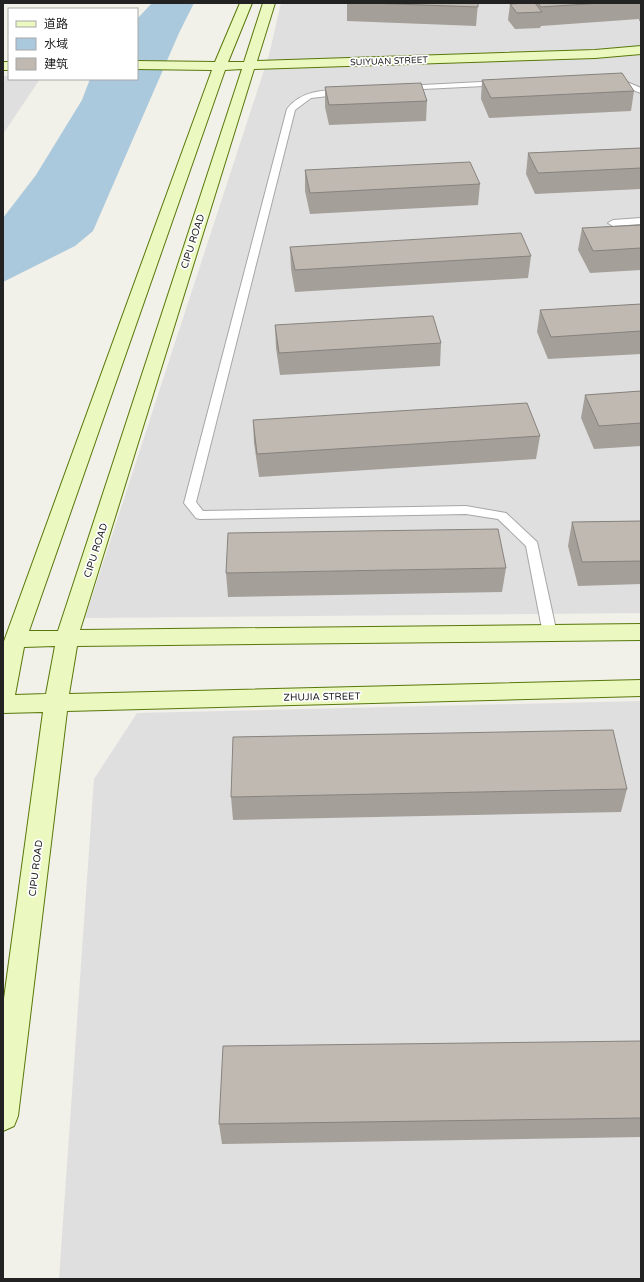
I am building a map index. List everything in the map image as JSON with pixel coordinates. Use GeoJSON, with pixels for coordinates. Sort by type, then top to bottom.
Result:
{"type":"FeatureCollection","features":[{"type":"Feature","properties":{"kind":"street"},"geometry":{"type":"LineString","coordinates":[[3,698],[15,639],[220,66],[246,3]]}},
{"type":"Feature","properties":{"kind":"street","name":"CIPU ROAD"},"geometry":{"type":"LineString","coordinates":[[3,1116],[56,703],[67,638],[248,65],[269,3]]}},
{"type":"Feature","properties":{"kind":"street","name":"SUIYUAN STREET"},"geometry":{"type":"LineString","coordinates":[[138,65],[220,66],[595,54],[641,50]]}},
{"type":"Feature","properties":{"kind":"street"},"geometry":{"type":"LineString","coordinates":[[15,639],[641,632]]}},
{"type":"Feature","properties":{"kind":"street","name":"ZHUJIA STREET"},"geometry":{"type":"LineString","coordinates":[[3,704],[641,688]]}},
{"type":"Feature","properties":{"kind":"lane"},"geometry":{"type":"LineString","coordinates":[[602,81],[624,84],[641,91]]}},
{"type":"Feature","properties":{"kind":"lane"},"geometry":{"type":"LineString","coordinates":[[396,89],[515,82]]}},
{"type":"Feature","properties":{"kind":"lane"},"geometry":{"type":"LineString","coordinates":[[356,91],[317,93],[298,100],[291,109],[190,503],[200,515],[466,510],[502,516],[532,545],[550,634]]}},
{"type":"Feature","properties":{"kind":"lane"},"geometry":{"type":"LineString","coordinates":[[613,223],[641,221]]}},
{"type":"Feature","properties":{"kind":"shaded area"},"geometry":{"type":"Polygon","coordinates":[[[281,3],[641,3],[641,613],[85,618],[269,55],[281,3]]]}},
{"type":"Feature","properties":{"kind":"shaded area"},"geometry":{"type":"Polygon","coordinates":[[[3,76],[8,76],[8,80],[39,80],[3,134],[3,76]]]}},
{"type":"Feature","properties":{"kind":"shaded area"},"geometry":{"type":"Polygon","coordinates":[[[641,701],[641,1279],[59,1279],[94,779],[137,713],[641,701]]]}},
{"type":"Feature","properties":{"kind":"water"},"geometry":{"type":"Polygon","coordinates":[[[152,3],[194,3],[179,33],[93,231],[75,246],[3,282],[3,218],[36,175],[82,100],[90,80],[138,80],[138,18],[152,3]]]}},
{"type":"Feature","properties":{"kind":"building"},"geometry":{"type":"Polygon","coordinates":[[[368,3],[478,3],[478,7],[368,3]]]}},
{"type":"Feature","properties":{"kind":"building"},"geometry":{"type":"Polygon","coordinates":[[[535,3],[542,12],[517,13],[510,4],[535,3]]]}},
{"type":"Feature","properties":{"kind":"building"},"geometry":{"type":"Polygon","coordinates":[[[538,3],[602,3],[541,7],[538,3]]]}},
{"type":"Feature","properties":{"kind":"building"},"geometry":{"type":"Polygon","coordinates":[[[622,73],[634,91],[491,98],[482,80],[622,73]]]}},
{"type":"Feature","properties":{"kind":"building"},"geometry":{"type":"Polygon","coordinates":[[[421,83],[427,101],[329,105],[325,87],[421,83]]]}},
{"type":"Feature","properties":{"kind":"building"},"geometry":{"type":"Polygon","coordinates":[[[641,148],[641,168],[538,173],[528,153],[641,148]]]}},
{"type":"Feature","properties":{"kind":"building"},"geometry":{"type":"Polygon","coordinates":[[[470,162],[480,184],[310,193],[305,170],[470,162]]]}},
{"type":"Feature","properties":{"kind":"building"},"geometry":{"type":"Polygon","coordinates":[[[641,225],[641,248],[593,251],[582,228],[641,225]]]}},
{"type":"Feature","properties":{"kind":"building"},"geometry":{"type":"Polygon","coordinates":[[[521,233],[531,256],[295,270],[290,247],[521,233]]]}},
{"type":"Feature","properties":{"kind":"building"},"geometry":{"type":"Polygon","coordinates":[[[641,304],[641,331],[551,337],[540,310],[641,304]]]}},
{"type":"Feature","properties":{"kind":"building"},"geometry":{"type":"Polygon","coordinates":[[[433,316],[441,343],[279,353],[275,325],[433,316]]]}},
{"type":"Feature","properties":{"kind":"building"},"geometry":{"type":"Polygon","coordinates":[[[641,391],[641,423],[599,426],[585,395],[641,391]]]}},
{"type":"Feature","properties":{"kind":"building"},"geometry":{"type":"Polygon","coordinates":[[[527,403],[540,436],[257,454],[253,420],[527,403]]]}},
{"type":"Feature","properties":{"kind":"building"},"geometry":{"type":"Polygon","coordinates":[[[641,521],[641,561],[582,562],[572,522],[641,521]]]}},
{"type":"Feature","properties":{"kind":"building"},"geometry":{"type":"Polygon","coordinates":[[[498,529],[506,568],[226,573],[228,533],[498,529]]]}},
{"type":"Feature","properties":{"kind":"building"},"geometry":{"type":"Polygon","coordinates":[[[613,730],[627,789],[231,797],[233,737],[613,730]]]}},
{"type":"Feature","properties":{"kind":"building"},"geometry":{"type":"Polygon","coordinates":[[[641,1041],[641,1118],[219,1124],[223,1046],[641,1041]]]}}]}
